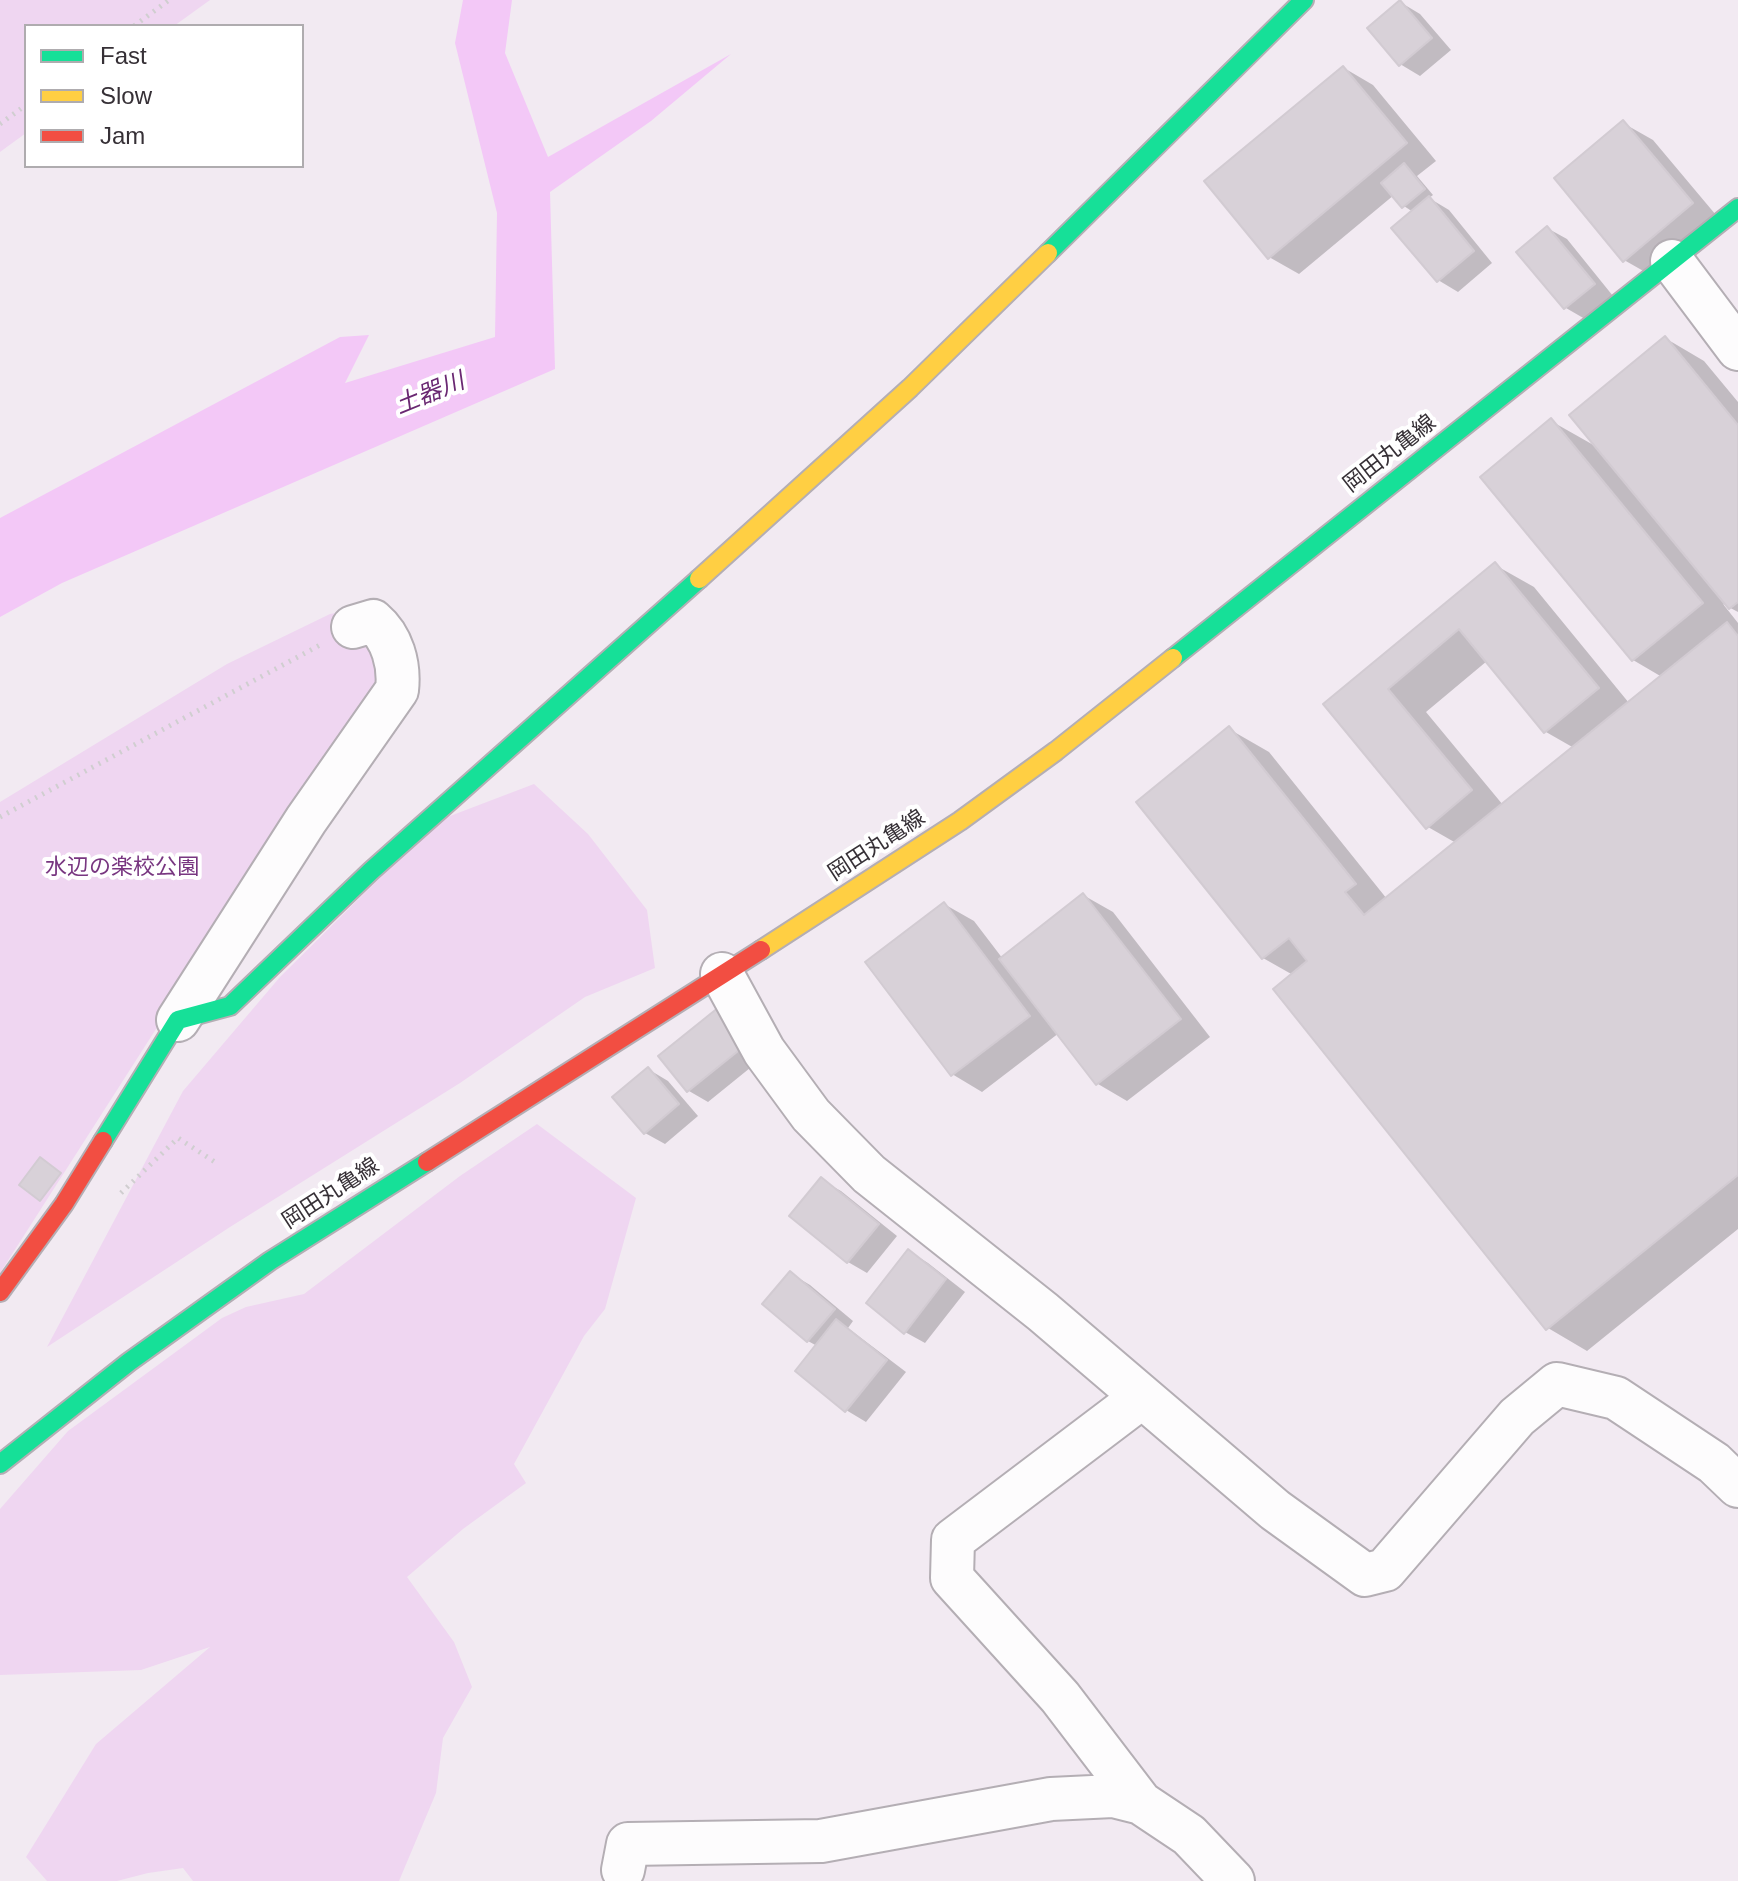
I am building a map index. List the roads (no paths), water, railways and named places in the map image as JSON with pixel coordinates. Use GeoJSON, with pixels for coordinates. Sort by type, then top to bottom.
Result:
{"type":"FeatureCollection","features":[{"type":"Feature","properties":{"kind":"main road"},"geometry":{"type":"LineString","coordinates":[[0,1292],[64,1204],[178,1020],[230,1006],[371,871],[910,388],[1304,0]]}},
{"type":"Feature","properties":{"kind":"main road","name":"岡田丸亀線"},"geometry":{"type":"LineString","coordinates":[[0,1464],[129,1362],[270,1261],[948,829],[1056,751],[1738,208]]}},
{"type":"Feature","properties":{"kind":"street"},"geometry":{"type":"LineString","coordinates":[[1672,261],[1738,349]]}},
{"type":"Feature","properties":{"kind":"street"},"geometry":{"type":"LineString","coordinates":[[178,1020],[306,820],[397,690],[392,646],[386,632],[373,621],[353,627]]}},
{"type":"Feature","properties":{"kind":"street"},"geometry":{"type":"LineString","coordinates":[[722,974],[764,1051],[811,1115],[859,1164],[1275,1510],[1365,1575],[1385,1570],[1517,1417],[1557,1384],[1616,1398],[1714,1463],[1738,1486]]}},
{"type":"Feature","properties":{"kind":"street"},"geometry":{"type":"LineString","coordinates":[[1142,1397],[953,1540],[952,1578],[1060,1697],[1141,1803],[1189,1835],[1233,1881]]}},
{"type":"Feature","properties":{"kind":"street"},"geometry":{"type":"LineString","coordinates":[[623,1870],[628,1844],[821,1841],[1051,1799],[1113,1796],[1141,1803]]}},
{"type":"Feature","properties":{"kind":"water","name":"土器川"},"geometry":{"type":"Polygon","coordinates":[[[463,0],[512,0],[505,53],[548,157],[731,54],[651,121],[550,192],[555,369],[62,583],[0,617],[0,518],[340,337],[369,335],[345,383],[495,337],[497,213],[455,43],[463,0]]]}},
{"type":"Feature","properties":{"kind":"park label","name":"水辺の楽校公園"},"geometry":{"type":"Point","coordinates":[122,868]}}]}
